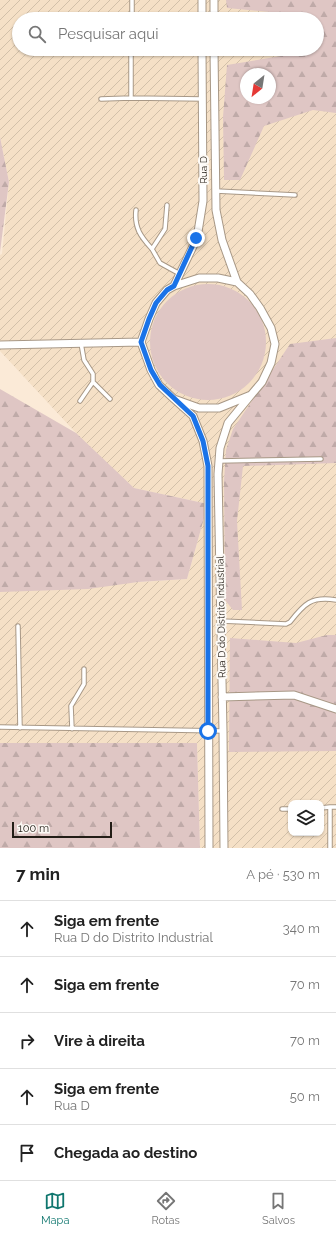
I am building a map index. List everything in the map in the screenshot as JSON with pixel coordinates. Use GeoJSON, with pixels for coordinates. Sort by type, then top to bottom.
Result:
{"type":"FeatureCollection","features":[{"type":"Feature","properties":{"kind":"street"},"geometry":{"type":"LineString","coordinates":[[202,0],[202,12]]}},
{"type":"Feature","properties":{"kind":"street"},"geometry":{"type":"LineString","coordinates":[[214,0],[214,12]]}},
{"type":"Feature","properties":{"kind":"street","name":"Rua D"},"geometry":{"type":"LineString","coordinates":[[174,286],[196,238],[203,201],[202,56]]}},
{"type":"Feature","properties":{"kind":"street","name":"Rua D"},"geometry":{"type":"LineString","coordinates":[[214,56],[216,210],[222,240],[237,282]]}},
{"type":"Feature","properties":{"kind":"street"},"geometry":{"type":"LineString","coordinates":[[202,88],[214,88]]}},
{"type":"Feature","properties":{"kind":"street"},"geometry":{"type":"LineString","coordinates":[[199,278],[218,278],[237,282],[250,294],[260,308],[271,328],[275,344],[271,363],[262,382],[251,394],[219,408],[199,408],[174,399],[160,385],[151,370],[141,342],[156,303],[167,290],[174,286],[199,278]]}},
{"type":"Feature","properties":{"kind":"street"},"geometry":{"type":"LineString","coordinates":[[0,345],[141,342]]}},
{"type":"Feature","properties":{"kind":"street","name":"Rua D do Distrito Industrial"},"geometry":{"type":"LineString","coordinates":[[224,848],[218,474],[220,448],[228,423],[251,394]]}},
{"type":"Feature","properties":{"kind":"street","name":"Rua D do Distrito Industrial"},"geometry":{"type":"LineString","coordinates":[[174,399],[193,416],[203,441],[208,466],[208,848]]}},
{"type":"Feature","properties":{"kind":"street"},"geometry":{"type":"LineString","coordinates":[[222,697],[294,695],[336,709]]}},
{"type":"Feature","properties":{"kind":"lane"},"geometry":{"type":"LineString","coordinates":[[132,0],[132,12]]}},
{"type":"Feature","properties":{"kind":"lane"},"geometry":{"type":"LineString","coordinates":[[131,56],[131,98]]}},
{"type":"Feature","properties":{"kind":"lane"},"geometry":{"type":"LineString","coordinates":[[102,99],[203,99]]}},
{"type":"Feature","properties":{"kind":"lane"},"geometry":{"type":"LineString","coordinates":[[216,191],[295,195]]}},
{"type":"Feature","properties":{"kind":"lane"},"geometry":{"type":"LineString","coordinates":[[152,249],[165,228],[167,205]]}},
{"type":"Feature","properties":{"kind":"lane"},"geometry":{"type":"LineString","coordinates":[[136,210],[135,220],[141,237],[152,249],[160,263],[180,274]]}},
{"type":"Feature","properties":{"kind":"lane"},"geometry":{"type":"LineString","coordinates":[[80,401],[93,382],[93,374],[84,360],[81,344]]}},
{"type":"Feature","properties":{"kind":"lane"},"geometry":{"type":"LineString","coordinates":[[93,382],[110,398]]}},
{"type":"Feature","properties":{"kind":"lane"},"geometry":{"type":"LineString","coordinates":[[219,461],[321,459]]}},
{"type":"Feature","properties":{"kind":"lane"},"geometry":{"type":"LineString","coordinates":[[221,620],[286,624],[313,600],[322,598],[336,600]]}},
{"type":"Feature","properties":{"kind":"lane"},"geometry":{"type":"LineString","coordinates":[[18,626],[20,728]]}},
{"type":"Feature","properties":{"kind":"lane"},"geometry":{"type":"LineString","coordinates":[[72,728],[71,706],[84,684],[84,669]]}},
{"type":"Feature","properties":{"kind":"lane"},"geometry":{"type":"LineString","coordinates":[[0,727],[223,731]]}},
{"type":"Feature","properties":{"kind":"lane"},"geometry":{"type":"LineString","coordinates":[[324,808],[336,807]]}},
{"type":"Feature","properties":{"kind":"lane"},"geometry":{"type":"LineString","coordinates":[[330,808],[330,848]]}},
{"type":"Feature","properties":{"kind":"lane"},"geometry":{"type":"LineString","coordinates":[[282,809],[288,809]]}},
{"type":"Feature","properties":{"kind":"shaded area"},"geometry":{"type":"Polygon","coordinates":[[[0,0],[336,0],[336,848],[200,848],[197,743],[0,743],[0,591],[187,579],[208,504],[133,488],[114,474],[0,351],[0,255],[2,254],[9,182],[0,137],[0,0]]]}},
{"type":"Feature","properties":{"kind":"green space"},"geometry":{"type":"Polygon","coordinates":[[[226,0],[336,0],[336,113],[313,110],[264,126],[240,180],[224,180],[223,117],[227,65],[281,56],[324,56],[324,12],[271,12],[227,8],[226,0]]]}},
{"type":"Feature","properties":{"kind":"green space"},"geometry":{"type":"Polygon","coordinates":[[[0,137],[9,182],[0,252],[0,137]]]}},
{"type":"Feature","properties":{"kind":"green space"},"geometry":{"type":"Polygon","coordinates":[[[208,284],[230,289],[249,301],[261,320],[266,342],[261,364],[249,383],[230,395],[208,400],[186,395],[167,383],[155,364],[150,342],[155,320],[167,301],[186,289],[208,284]]]}},
{"type":"Feature","properties":{"kind":"green space"},"geometry":{"type":"Polygon","coordinates":[[[336,338],[336,463],[243,466],[237,521],[242,610],[233,610],[225,600],[224,481],[226,450],[233,429],[290,344],[336,338]]]}},
{"type":"Feature","properties":{"kind":"green space"},"geometry":{"type":"Polygon","coordinates":[[[0,389],[76,433],[134,488],[208,504],[187,579],[138,582],[88,589],[0,592],[0,389]]]}},
{"type":"Feature","properties":{"kind":"green space"},"geometry":{"type":"Polygon","coordinates":[[[327,635],[336,635],[336,751],[229,752],[230,638],[296,643],[327,635]]]}},
{"type":"Feature","properties":{"kind":"green space"},"geometry":{"type":"Polygon","coordinates":[[[0,743],[197,743],[200,848],[0,848],[0,743]]]}},
{"type":"Feature","properties":{"kind":"route"},"geometry":{"type":"LineString","coordinates":[[196,238],[174,286],[167,290],[156,303],[141,342],[151,370],[160,385],[193,416],[203,441],[208,466],[208,731]]}}]}
